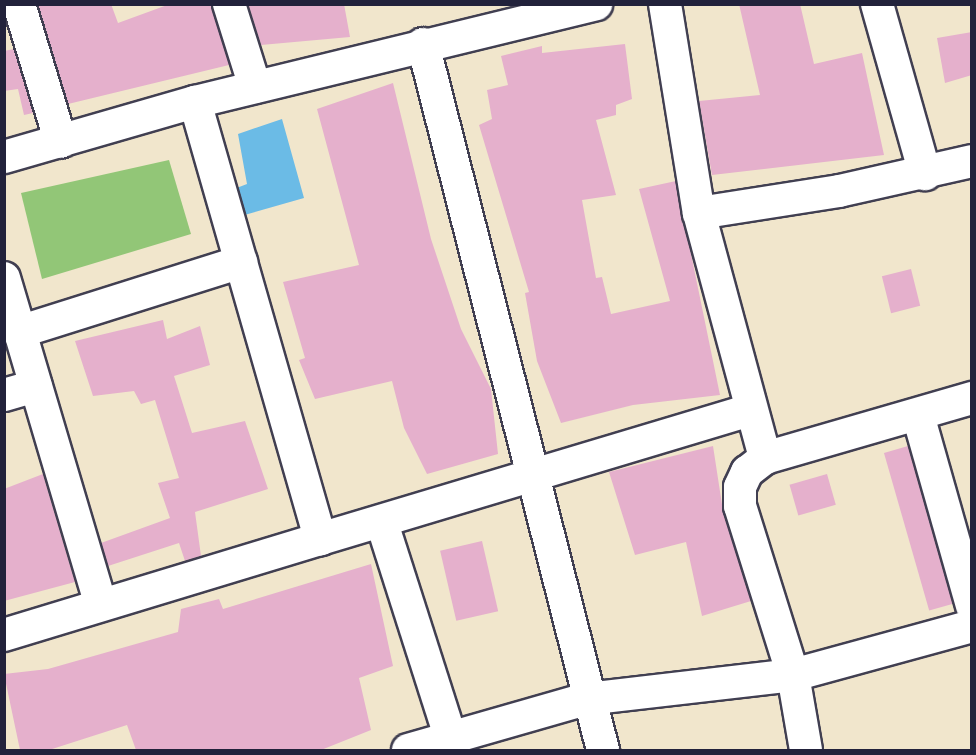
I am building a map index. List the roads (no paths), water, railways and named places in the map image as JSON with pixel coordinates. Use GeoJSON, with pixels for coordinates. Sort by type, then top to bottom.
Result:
{"type":"FeatureCollection","features":[{"type":"Feature","properties":{"kind":"street"},"geometry":{"type":"LineString","coordinates":[[18,4],[61,142]]}},
{"type":"Feature","properties":{"kind":"street"},"geometry":{"type":"LineString","coordinates":[[229,4],[255,87]]}},
{"type":"Feature","properties":{"kind":"street"},"geometry":{"type":"LineString","coordinates":[[4,157],[195,102],[423,44],[596,4]]}},
{"type":"Feature","properties":{"kind":"street"},"geometry":{"type":"LineString","coordinates":[[665,4],[699,213],[748,411],[765,458]]}},
{"type":"Feature","properties":{"kind":"street"},"geometry":{"type":"LineString","coordinates":[[877,4],[925,174]]}},
{"type":"Feature","properties":{"kind":"street"},"geometry":{"type":"LineString","coordinates":[[423,44],[535,472],[586,699],[603,750]]}},
{"type":"Feature","properties":{"kind":"street"},"geometry":{"type":"LineString","coordinates":[[195,102],[320,539]]}},
{"type":"Feature","properties":{"kind":"street"},"geometry":{"type":"LineString","coordinates":[[699,213],[925,174],[972,161]]}},
{"type":"Feature","properties":{"kind":"street"},"geometry":{"type":"LineString","coordinates":[[20,332],[240,262]]}},
{"type":"Feature","properties":{"kind":"street"},"geometry":{"type":"LineString","coordinates":[[4,278],[100,603]]}},
{"type":"Feature","properties":{"kind":"street"},"geometry":{"type":"LineString","coordinates":[[4,395],[36,386]]}},
{"type":"Feature","properties":{"kind":"street"},"geometry":{"type":"LineString","coordinates":[[806,750],[793,675],[740,507],[747,472],[765,458],[972,399]]}},
{"type":"Feature","properties":{"kind":"street"},"geometry":{"type":"LineString","coordinates":[[4,635],[100,603],[382,523],[535,472],[748,411]]}},
{"type":"Feature","properties":{"kind":"street"},"geometry":{"type":"LineString","coordinates":[[918,415],[972,606]]}},
{"type":"Feature","properties":{"kind":"street"},"geometry":{"type":"LineString","coordinates":[[382,523],[450,736]]}},
{"type":"Feature","properties":{"kind":"street"},"geometry":{"type":"LineString","coordinates":[[408,750],[450,736],[586,699],[793,675],[972,626]]}},
{"type":"Feature","properties":{"kind":"water"},"geometry":{"type":"Polygon","coordinates":[[[282,119],[304,198],[241,216],[234,189],[247,184],[238,134],[282,119]]]}}]}
